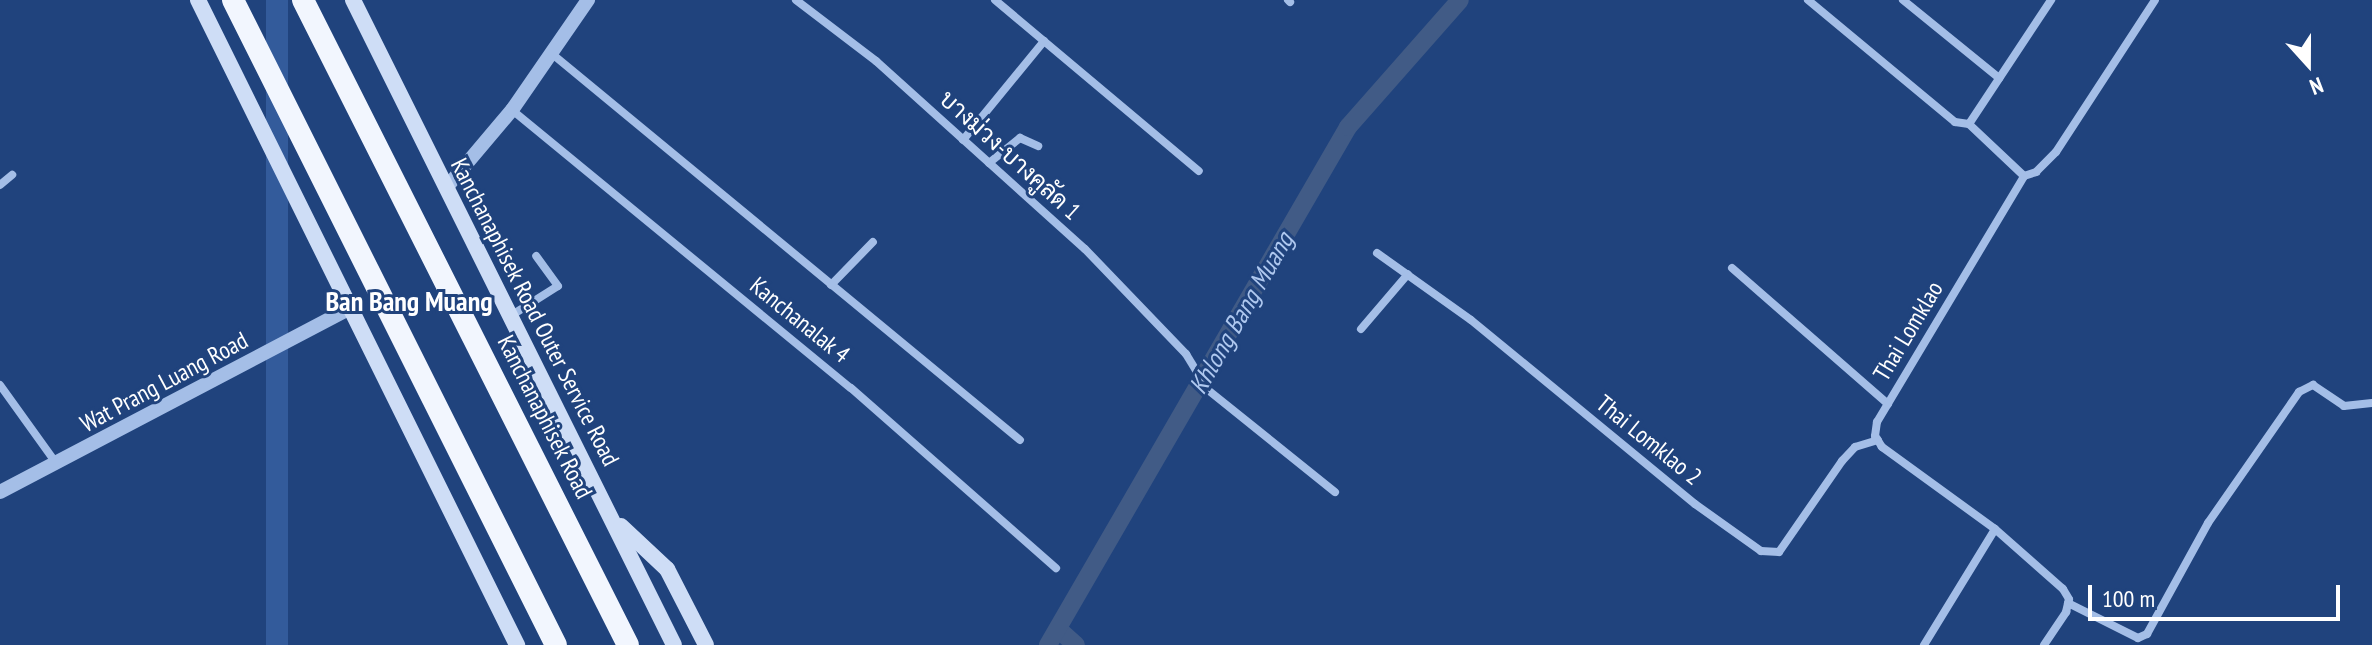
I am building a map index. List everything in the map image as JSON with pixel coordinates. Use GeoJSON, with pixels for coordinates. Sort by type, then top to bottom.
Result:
{"type":"FeatureCollection","features":[{"type":"Feature","properties":{"kind":"highway"},"geometry":{"type":"LineString","coordinates":[[233,0],[556,645]]}},
{"type":"Feature","properties":{"kind":"highway","name":"Kanchanaphisek Road"},"geometry":{"type":"LineString","coordinates":[[303,0],[628,645]]}},
{"type":"Feature","properties":{"kind":"main road"},"geometry":{"type":"LineString","coordinates":[[198,0],[348,309],[517,645]]}},
{"type":"Feature","properties":{"kind":"main road","name":"Kanchanaphisek Road Outer Service Road"},"geometry":{"type":"LineString","coordinates":[[353,0],[674,645]]}},
{"type":"Feature","properties":{"kind":"main road"},"geometry":{"type":"LineString","coordinates":[[609,513],[667,569],[706,645]]}},
{"type":"Feature","properties":{"kind":"main road"},"geometry":{"type":"LineString","coordinates":[[503,617],[505,645]]}},
{"type":"Feature","properties":{"kind":"street"},"geometry":{"type":"LineString","coordinates":[[446,188],[512,110],[588,0]]}},
{"type":"Feature","properties":{"kind":"street","name":"บางม่วง-บางคูลัด 1"},"geometry":{"type":"LineString","coordinates":[[796,0],[876,61],[1085,249],[1186,354],[1208,390],[1335,492]]}},
{"type":"Feature","properties":{"kind":"street"},"geometry":{"type":"LineString","coordinates":[[995,0],[1199,171]]}},
{"type":"Feature","properties":{"kind":"street"},"geometry":{"type":"LineString","coordinates":[[1808,0],[1955,122],[1969,124],[2024,176],[2036,172],[2056,152],[2155,0]]}},
{"type":"Feature","properties":{"kind":"street"},"geometry":{"type":"LineString","coordinates":[[1903,0],[1999,78]]}},
{"type":"Feature","properties":{"kind":"street"},"geometry":{"type":"LineString","coordinates":[[1969,124],[2051,0]]}},
{"type":"Feature","properties":{"kind":"street"},"geometry":{"type":"LineString","coordinates":[[963,140],[1044,41]]}},
{"type":"Feature","properties":{"kind":"street"},"geometry":{"type":"LineString","coordinates":[[551,53],[1020,440]]}},
{"type":"Feature","properties":{"kind":"street","name":"Kanchanalak 4"},"geometry":{"type":"LineString","coordinates":[[512,110],[851,388],[1056,568]]}},
{"type":"Feature","properties":{"kind":"street"},"geometry":{"type":"LineString","coordinates":[[989,163],[1020,138],[1038,146]]}},
{"type":"Feature","properties":{"kind":"street"},"geometry":{"type":"LineString","coordinates":[[0,185],[12,175]]}},
{"type":"Feature","properties":{"kind":"street","name":"Thai Lomklao"},"geometry":{"type":"LineString","coordinates":[[1878,440],[1877,422],[2024,176]]}},
{"type":"Feature","properties":{"kind":"street"},"geometry":{"type":"LineString","coordinates":[[831,285],[873,242]]}},
{"type":"Feature","properties":{"kind":"street","name":"Thai Lomklao 2"},"geometry":{"type":"LineString","coordinates":[[1377,253],[1408,274],[1761,551],[1779,552],[1842,461],[1855,447],[1878,440]]}},
{"type":"Feature","properties":{"kind":"street"},"geometry":{"type":"LineString","coordinates":[[512,315],[558,286],[536,256]]}},
{"type":"Feature","properties":{"kind":"street"},"geometry":{"type":"LineString","coordinates":[[1732,268],[1888,404]]}},
{"type":"Feature","properties":{"kind":"street"},"geometry":{"type":"LineString","coordinates":[[1361,329],[1408,274]]}},
{"type":"Feature","properties":{"kind":"street","name":"Wat Prang Luang Road"},"geometry":{"type":"LineString","coordinates":[[0,492],[348,309]]}},
{"type":"Feature","properties":{"kind":"street"},"geometry":{"type":"LineString","coordinates":[[0,385],[56,463]]}},
{"type":"Feature","properties":{"kind":"street"},"geometry":{"type":"LineString","coordinates":[[1878,440],[1942,494],[1995,529],[2063,589],[2068,603],[2138,638],[2147,634],[2208,523],[2299,392],[2313,385],[2344,406],[2372,403]]}},
{"type":"Feature","properties":{"kind":"street"},"geometry":{"type":"LineString","coordinates":[[1924,645],[1995,529]]}},
{"type":"Feature","properties":{"kind":"street"},"geometry":{"type":"LineString","coordinates":[[2044,645],[2068,603]]}},
{"type":"Feature","properties":{"kind":"shaded area"},"geometry":{"type":"Polygon","coordinates":[[[266,0],[288,0],[288,645],[266,645],[266,0]]]}},
{"type":"Feature","properties":{"kind":"waterway","name":"Khlong Bang Muang"},"geometry":{"type":"LineString","coordinates":[[1048,645],[1348,127],[1460,0]]}},
{"type":"Feature","properties":{"kind":"waterway"},"geometry":{"type":"LineString","coordinates":[[1058,629],[1076,645]]}},
{"type":"Feature","properties":{"kind":"district","name":"Ban Bang Muang"},"geometry":{"type":"Point","coordinates":[409,301]}}]}
